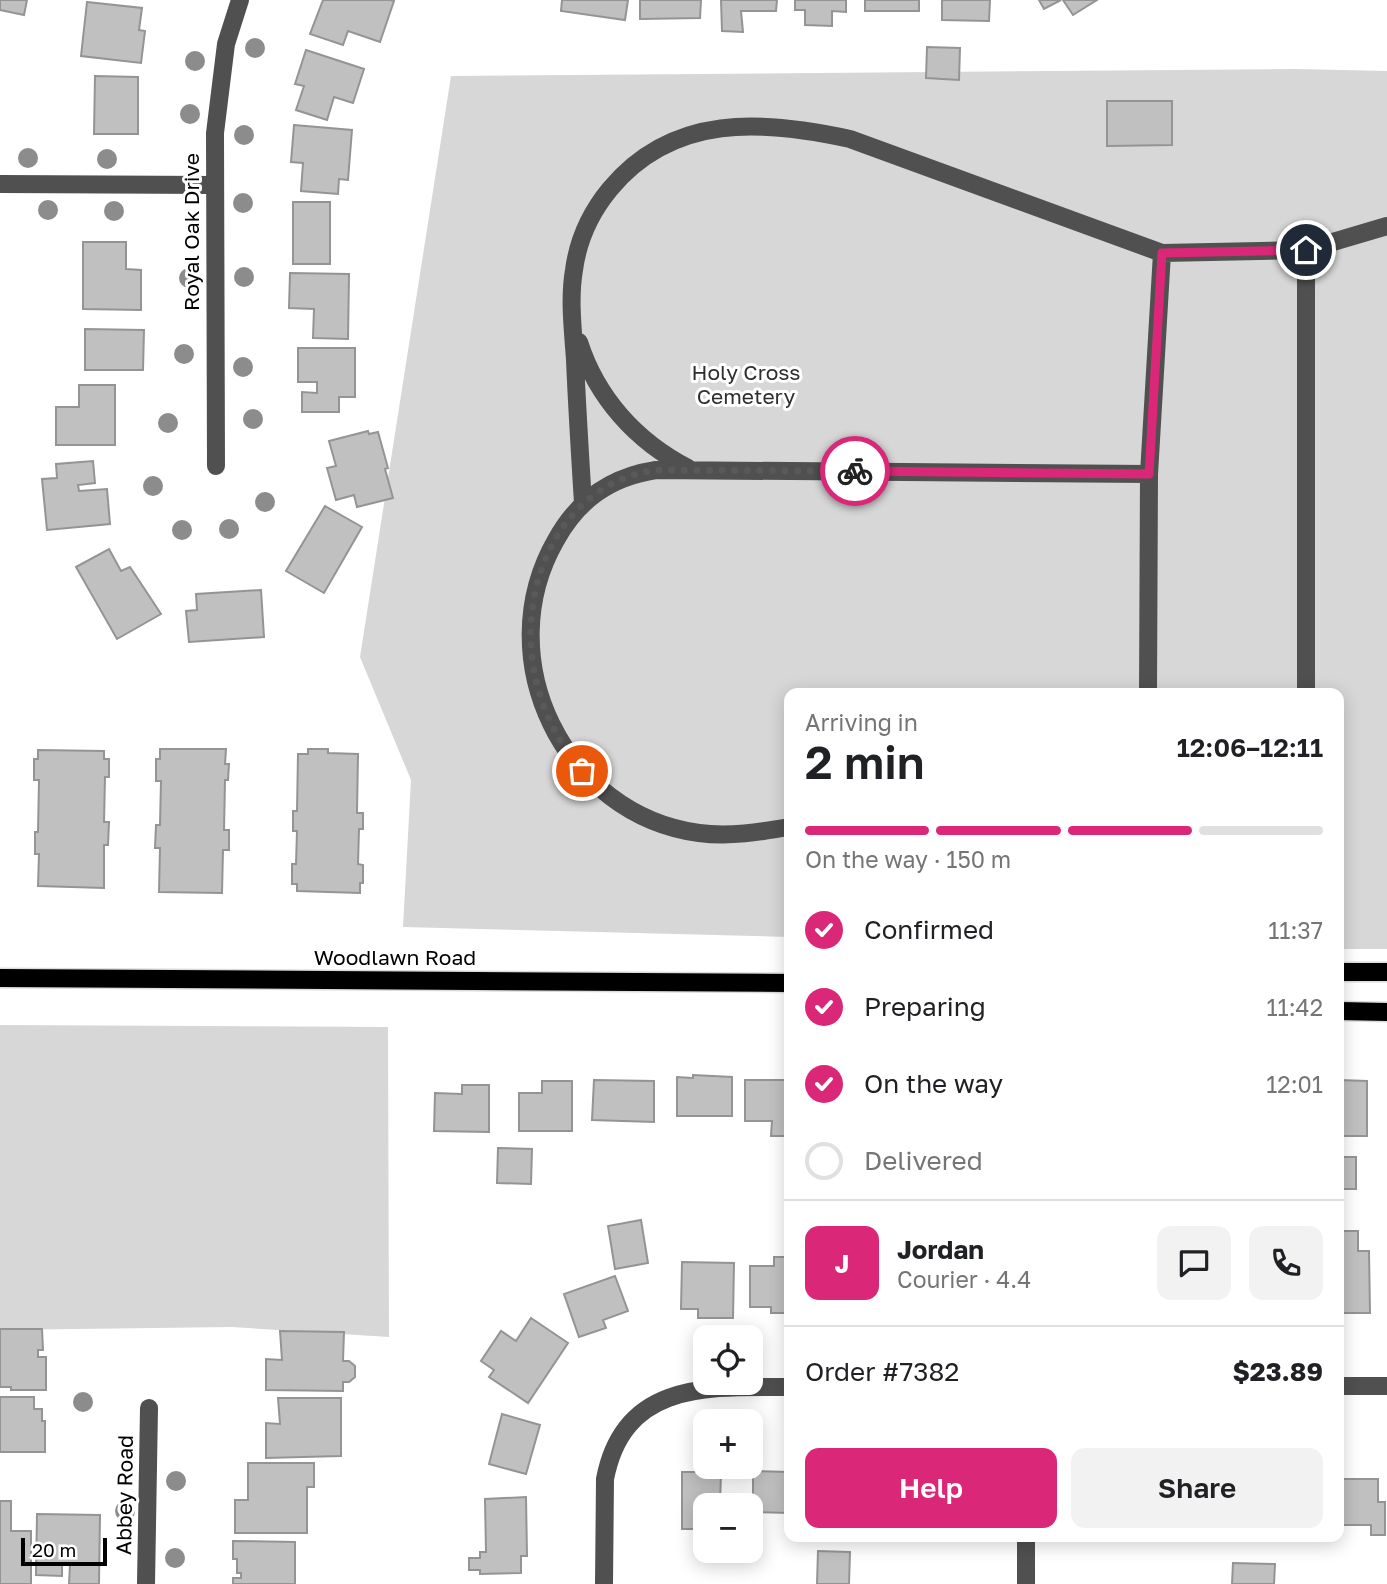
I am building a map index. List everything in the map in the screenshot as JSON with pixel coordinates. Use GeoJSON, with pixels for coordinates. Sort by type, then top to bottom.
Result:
{"type":"FeatureCollection","features":[{"type":"Feature","properties":{"kind":"main road"},"geometry":{"type":"LineString","coordinates":[[1344,972],[1387,972]]}},
{"type":"Feature","properties":{"kind":"main road","name":"Woodlawn Road"},"geometry":{"type":"LineString","coordinates":[[0,978],[784,983]]}},
{"type":"Feature","properties":{"kind":"main road"},"geometry":{"type":"LineString","coordinates":[[1344,1011],[1387,1012]]}},
{"type":"Feature","properties":{"kind":"street","name":"Royal Oak Drive"},"geometry":{"type":"LineString","coordinates":[[216,466],[215,133],[226,44],[240,0]]}},
{"type":"Feature","properties":{"kind":"street"},"geometry":{"type":"LineString","coordinates":[[583,503],[572,315],[576,258],[587,225],[605,194],[625,173],[659,148],[699,132],[758,126],[801,128],[850,139],[1162,253],[1306,250],[1387,226]]}},
{"type":"Feature","properties":{"kind":"street"},"geometry":{"type":"LineString","coordinates":[[0,184],[214,185]]}},
{"type":"Feature","properties":{"kind":"street"},"geometry":{"type":"LineString","coordinates":[[1306,250],[1306,688]]}},
{"type":"Feature","properties":{"kind":"street"},"geometry":{"type":"LineString","coordinates":[[1148,688],[1149,474],[1162,253]]}},
{"type":"Feature","properties":{"kind":"street"},"geometry":{"type":"LineString","coordinates":[[572,315],[597,384],[619,414],[652,446],[691,470]]}},
{"type":"Feature","properties":{"kind":"street"},"geometry":{"type":"LineString","coordinates":[[784,828],[726,834],[683,830],[650,819],[628,809],[607,794],[582,771],[561,743],[546,712],[536,679],[531,645],[533,611],[540,578],[552,546],[569,517],[583,503],[598,490],[626,476],[656,470],[1149,474]]}},
{"type":"Feature","properties":{"kind":"street"},"geometry":{"type":"LineString","coordinates":[[1344,1387],[1387,1386]]}},
{"type":"Feature","properties":{"kind":"street"},"geometry":{"type":"LineString","coordinates":[[604,1584],[605,1479],[613,1449],[640,1413],[672,1395],[696,1389],[784,1387]]}},
{"type":"Feature","properties":{"kind":"street","name":"Abbey Road"},"geometry":{"type":"LineString","coordinates":[[146,1584],[149,1408]]}},
{"type":"Feature","properties":{"kind":"street"},"geometry":{"type":"LineString","coordinates":[[1026,1542],[1026,1584]]}},
{"type":"Feature","properties":{"kind":"green space","name":"Holy Cross Cemetery"},"geometry":{"type":"Polygon","coordinates":[[[1296,69],[1387,71],[1387,949],[1344,949],[1344,688],[784,688],[784,937],[403,927],[411,780],[360,657],[451,76],[1296,69]]]}},
{"type":"Feature","properties":{"kind":"green space"},"geometry":{"type":"Polygon","coordinates":[[[0,1025],[388,1027],[389,1337],[232,1327],[0,1330],[0,1025]]]}},
{"type":"Feature","properties":{"kind":"building"},"geometry":{"type":"Polygon","coordinates":[[[0,0],[27,0],[24,15],[0,10],[0,0]]]}},
{"type":"Feature","properties":{"kind":"building"},"geometry":{"type":"Polygon","coordinates":[[[323,0],[394,1],[380,42],[348,31],[343,45],[310,34],[323,0]]]}},
{"type":"Feature","properties":{"kind":"building"},"geometry":{"type":"Polygon","coordinates":[[[562,0],[628,0],[625,20],[561,11],[562,0]]]}},
{"type":"Feature","properties":{"kind":"building"},"geometry":{"type":"Polygon","coordinates":[[[640,0],[701,0],[700,18],[640,19],[640,0]]]}},
{"type":"Feature","properties":{"kind":"building"},"geometry":{"type":"Polygon","coordinates":[[[721,0],[777,0],[776,11],[741,11],[743,32],[722,31],[721,0]]]}},
{"type":"Feature","properties":{"kind":"building"},"geometry":{"type":"Polygon","coordinates":[[[795,0],[846,0],[846,12],[832,11],[832,26],[805,25],[805,10],[795,10],[795,0]]]}},
{"type":"Feature","properties":{"kind":"building"},"geometry":{"type":"Polygon","coordinates":[[[865,0],[919,0],[919,11],[865,11],[865,0]]]}},
{"type":"Feature","properties":{"kind":"building"},"geometry":{"type":"Polygon","coordinates":[[[942,0],[990,0],[989,21],[942,20],[942,0]]]}},
{"type":"Feature","properties":{"kind":"building"},"geometry":{"type":"Polygon","coordinates":[[[1039,0],[1061,0],[1044,9],[1039,0]]]}},
{"type":"Feature","properties":{"kind":"building"},"geometry":{"type":"Polygon","coordinates":[[[1063,0],[1097,0],[1073,15],[1063,0]]]}},
{"type":"Feature","properties":{"kind":"building"},"geometry":{"type":"Polygon","coordinates":[[[87,2],[142,8],[139,30],[145,31],[141,63],[81,56],[87,2]]]}},
{"type":"Feature","properties":{"kind":"building"},"geometry":{"type":"Polygon","coordinates":[[[927,47],[960,48],[959,80],[926,78],[927,47]]]}},
{"type":"Feature","properties":{"kind":"building"},"geometry":{"type":"Polygon","coordinates":[[[306,50],[364,69],[353,103],[334,97],[327,120],[296,110],[304,86],[295,84],[306,50]]]}},
{"type":"Feature","properties":{"kind":"building"},"geometry":{"type":"Polygon","coordinates":[[[95,76],[138,77],[138,134],[94,134],[95,76]]]}},
{"type":"Feature","properties":{"kind":"building"},"geometry":{"type":"Polygon","coordinates":[[[1107,101],[1172,101],[1172,145],[1107,146],[1107,101]]]}},
{"type":"Feature","properties":{"kind":"building"},"geometry":{"type":"Polygon","coordinates":[[[294,125],[352,130],[348,180],[339,179],[338,194],[301,191],[303,163],[291,162],[294,125]]]}},
{"type":"Feature","properties":{"kind":"building"},"geometry":{"type":"Polygon","coordinates":[[[293,202],[330,202],[330,264],[293,264],[293,202]]]}},
{"type":"Feature","properties":{"kind":"building"},"geometry":{"type":"Polygon","coordinates":[[[83,242],[126,242],[126,269],[141,270],[141,310],[83,309],[83,242]]]}},
{"type":"Feature","properties":{"kind":"building"},"geometry":{"type":"Polygon","coordinates":[[[290,273],[349,274],[348,339],[313,338],[314,309],[289,308],[290,273]]]}},
{"type":"Feature","properties":{"kind":"building"},"geometry":{"type":"Polygon","coordinates":[[[85,329],[144,330],[143,370],[85,370],[85,329]]]}},
{"type":"Feature","properties":{"kind":"building"},"geometry":{"type":"Polygon","coordinates":[[[298,348],[355,348],[355,397],[339,397],[339,412],[302,412],[302,392],[317,393],[317,382],[298,382],[298,348]]]}},
{"type":"Feature","properties":{"kind":"building"},"geometry":{"type":"Polygon","coordinates":[[[79,385],[115,385],[115,445],[56,445],[56,407],[79,407],[79,385]]]}},
{"type":"Feature","properties":{"kind":"building"},"geometry":{"type":"Polygon","coordinates":[[[368,431],[369,434],[378,432],[393,498],[357,507],[354,495],[336,500],[327,468],[336,466],[329,441],[368,431]]]}},
{"type":"Feature","properties":{"kind":"building"},"geometry":{"type":"Polygon","coordinates":[[[93,461],[95,483],[78,485],[79,491],[107,489],[110,524],[47,530],[42,479],[57,478],[56,464],[93,461]]]}},
{"type":"Feature","properties":{"kind":"building"},"geometry":{"type":"Polygon","coordinates":[[[325,506],[362,527],[324,593],[286,571],[325,506]]]}},
{"type":"Feature","properties":{"kind":"building"},"geometry":{"type":"Polygon","coordinates":[[[109,549],[121,571],[130,567],[161,614],[117,639],[76,567],[109,549]]]}},
{"type":"Feature","properties":{"kind":"building"},"geometry":{"type":"Polygon","coordinates":[[[261,590],[264,637],[189,642],[186,611],[197,610],[196,594],[261,590]]]}},
{"type":"Feature","properties":{"kind":"building"},"geometry":{"type":"Polygon","coordinates":[[[160,749],[226,749],[225,764],[229,764],[228,780],[225,780],[224,830],[229,830],[229,850],[223,850],[222,893],[159,892],[160,848],[155,848],[156,825],[160,825],[161,781],[156,781],[156,759],[160,759],[160,749]]]}},
{"type":"Feature","properties":{"kind":"building"},"geometry":{"type":"Polygon","coordinates":[[[308,749],[358,754],[357,813],[363,813],[363,829],[359,829],[358,864],[363,865],[360,893],[297,891],[297,884],[292,884],[292,864],[296,864],[297,831],[293,831],[293,811],[297,811],[298,754],[308,754],[308,749]]]}},
{"type":"Feature","properties":{"kind":"building"},"geometry":{"type":"Polygon","coordinates":[[[38,750],[104,751],[104,759],[109,759],[109,777],[105,777],[104,822],[109,822],[108,845],[104,845],[104,888],[38,886],[39,854],[35,854],[35,832],[38,832],[39,780],[34,780],[34,759],[38,759],[38,750]]]}},
{"type":"Feature","properties":{"kind":"building"},"geometry":{"type":"Polygon","coordinates":[[[693,1075],[732,1077],[732,1116],[677,1116],[677,1077],[693,1078],[693,1075]]]}},
{"type":"Feature","properties":{"kind":"building"},"geometry":{"type":"Polygon","coordinates":[[[594,1080],[654,1081],[654,1122],[592,1120],[594,1080]]]}},
{"type":"Feature","properties":{"kind":"building"},"geometry":{"type":"Polygon","coordinates":[[[745,1080],[784,1080],[784,1136],[771,1136],[772,1121],[745,1121],[745,1080]]]}},
{"type":"Feature","properties":{"kind":"building"},"geometry":{"type":"Polygon","coordinates":[[[1344,1080],[1367,1081],[1367,1136],[1344,1136],[1344,1080]]]}},
{"type":"Feature","properties":{"kind":"building"},"geometry":{"type":"Polygon","coordinates":[[[542,1081],[572,1081],[572,1131],[519,1131],[519,1093],[542,1093],[542,1081]]]}},
{"type":"Feature","properties":{"kind":"building"},"geometry":{"type":"Polygon","coordinates":[[[462,1085],[489,1085],[489,1132],[434,1131],[435,1093],[462,1094],[462,1085]]]}},
{"type":"Feature","properties":{"kind":"building"},"geometry":{"type":"Polygon","coordinates":[[[498,1148],[532,1149],[531,1184],[497,1183],[498,1148]]]}},
{"type":"Feature","properties":{"kind":"building"},"geometry":{"type":"Polygon","coordinates":[[[1344,1157],[1356,1157],[1356,1189],[1344,1189],[1344,1157]]]}},
{"type":"Feature","properties":{"kind":"building"},"geometry":{"type":"Polygon","coordinates":[[[641,1220],[648,1263],[615,1269],[608,1226],[641,1220]]]}},
{"type":"Feature","properties":{"kind":"building"},"geometry":{"type":"Polygon","coordinates":[[[1344,1231],[1358,1231],[1358,1251],[1369,1251],[1370,1313],[1344,1313],[1344,1231]]]}},
{"type":"Feature","properties":{"kind":"building"},"geometry":{"type":"Polygon","coordinates":[[[774,1257],[784,1257],[784,1313],[771,1313],[771,1307],[750,1307],[750,1266],[774,1266],[774,1257]]]}},
{"type":"Feature","properties":{"kind":"building"},"geometry":{"type":"Polygon","coordinates":[[[682,1262],[734,1263],[733,1318],[698,1318],[698,1309],[681,1309],[682,1262]]]}},
{"type":"Feature","properties":{"kind":"building"},"geometry":{"type":"Polygon","coordinates":[[[615,1276],[628,1311],[603,1320],[606,1328],[579,1337],[564,1294],[615,1276]]]}},
{"type":"Feature","properties":{"kind":"building"},"geometry":{"type":"Polygon","coordinates":[[[531,1318],[568,1343],[528,1403],[489,1377],[494,1370],[481,1361],[501,1331],[516,1341],[531,1318]]]}},
{"type":"Feature","properties":{"kind":"building"},"geometry":{"type":"Polygon","coordinates":[[[0,1329],[42,1329],[43,1350],[38,1350],[38,1357],[46,1357],[46,1390],[11,1390],[11,1387],[0,1387],[0,1329]]]}},
{"type":"Feature","properties":{"kind":"building"},"geometry":{"type":"Polygon","coordinates":[[[280,1331],[344,1332],[343,1361],[349,1361],[355,1366],[355,1377],[349,1382],[343,1382],[343,1391],[266,1390],[266,1359],[282,1360],[280,1331]]]}},
{"type":"Feature","properties":{"kind":"building"},"geometry":{"type":"Polygon","coordinates":[[[0,1397],[34,1397],[34,1409],[42,1409],[42,1421],[45,1421],[45,1452],[0,1452],[0,1397]]]}},
{"type":"Feature","properties":{"kind":"building"},"geometry":{"type":"Polygon","coordinates":[[[278,1398],[341,1398],[341,1456],[266,1458],[266,1423],[280,1424],[278,1398]]]}},
{"type":"Feature","properties":{"kind":"building"},"geometry":{"type":"Polygon","coordinates":[[[502,1414],[540,1425],[526,1474],[489,1464],[502,1414]]]}},
{"type":"Feature","properties":{"kind":"building"},"geometry":{"type":"Polygon","coordinates":[[[248,1463],[314,1463],[314,1487],[307,1487],[307,1533],[235,1533],[235,1500],[248,1500],[248,1463]]]}},
{"type":"Feature","properties":{"kind":"building"},"geometry":{"type":"Polygon","coordinates":[[[763,1471],[784,1472],[784,1513],[763,1512],[763,1493],[753,1493],[753,1479],[763,1479],[763,1471]]]}},
{"type":"Feature","properties":{"kind":"building"},"geometry":{"type":"Polygon","coordinates":[[[682,1472],[693,1472],[693,1479],[721,1479],[720,1493],[693,1493],[693,1529],[682,1529],[682,1472]]]}},
{"type":"Feature","properties":{"kind":"building"},"geometry":{"type":"Polygon","coordinates":[[[1344,1479],[1378,1479],[1378,1502],[1385,1502],[1385,1535],[1371,1535],[1371,1525],[1344,1525],[1344,1479]]]}},
{"type":"Feature","properties":{"kind":"building"},"geometry":{"type":"Polygon","coordinates":[[[526,1497],[527,1556],[521,1556],[521,1573],[480,1574],[480,1570],[469,1570],[469,1558],[480,1558],[480,1552],[486,1552],[485,1499],[526,1497]]]}},
{"type":"Feature","properties":{"kind":"building"},"geometry":{"type":"Polygon","coordinates":[[[0,1501],[11,1501],[11,1531],[31,1531],[31,1584],[0,1584],[0,1501]]]}},
{"type":"Feature","properties":{"kind":"building"},"geometry":{"type":"Polygon","coordinates":[[[37,1514],[100,1515],[99,1584],[69,1584],[70,1564],[62,1564],[62,1576],[36,1575],[37,1514]]]}},
{"type":"Feature","properties":{"kind":"building"},"geometry":{"type":"Polygon","coordinates":[[[233,1541],[295,1542],[295,1584],[233,1584],[233,1578],[241,1578],[241,1573],[237,1573],[237,1559],[233,1559],[233,1541]]]}},
{"type":"Feature","properties":{"kind":"building"},"geometry":{"type":"Polygon","coordinates":[[[818,1551],[850,1552],[849,1584],[817,1584],[818,1551]]]}},
{"type":"Feature","properties":{"kind":"building"},"geometry":{"type":"Polygon","coordinates":[[[1233,1563],[1275,1564],[1274,1584],[1232,1584],[1233,1563]]]}},
{"type":"Feature","properties":{"kind":"way so far"},"geometry":{"type":"LineString","coordinates":[[582,771],[561,743],[546,712],[536,679],[531,645],[535,594],[545,561],[575,510],[598,490],[617,480],[656,470],[855,471]]}},
{"type":"Feature","properties":{"kind":"route"},"geometry":{"type":"LineString","coordinates":[[855,471],[1149,474],[1162,253],[1306,250]]}}]}
